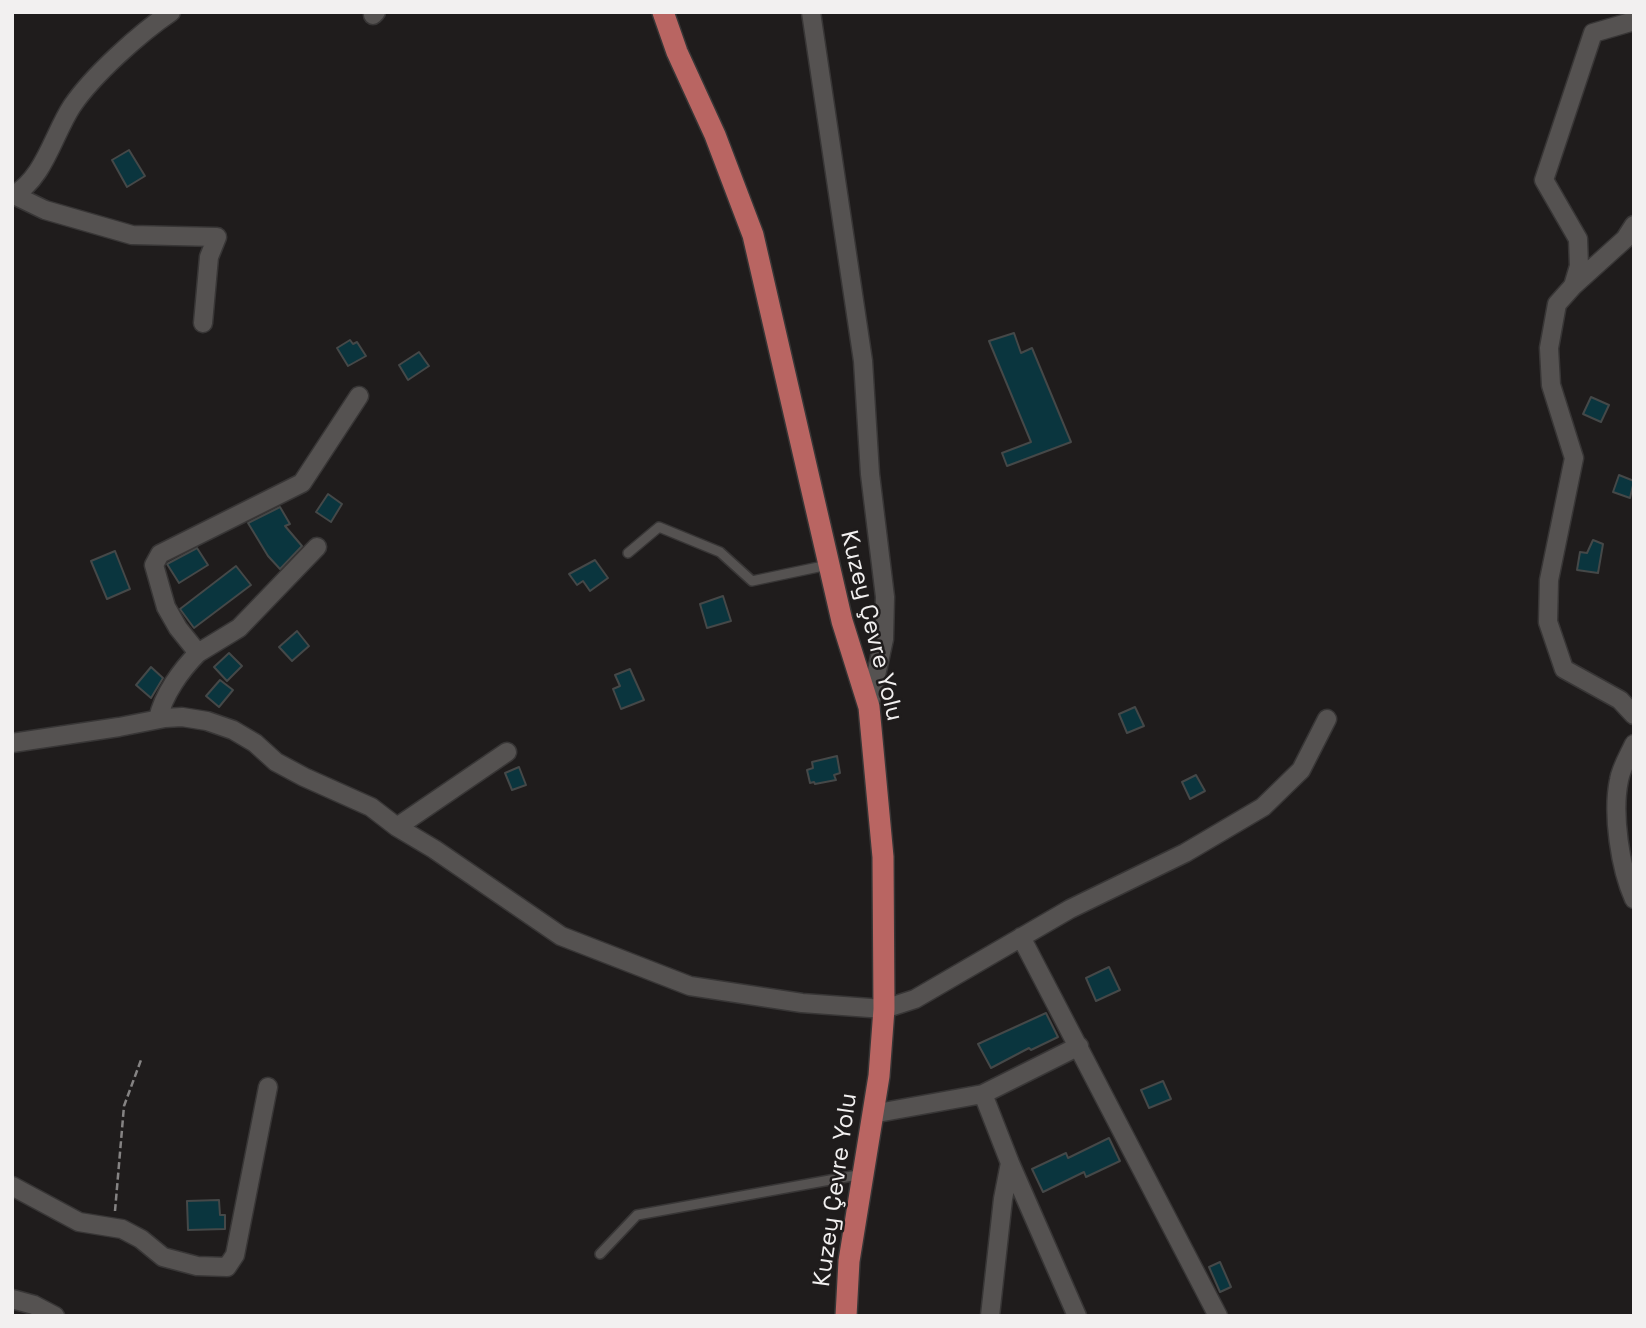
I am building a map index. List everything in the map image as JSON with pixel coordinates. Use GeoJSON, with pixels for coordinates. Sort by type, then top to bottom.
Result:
{"type":"FeatureCollection","features":[{"type":"Feature","properties":{"kind":"main road","name":"Kuzey Çevre Yolu"},"geometry":{"type":"LineString","coordinates":[[663,12],[677,52],[715,135],[753,235],[842,621],[869,707],[883,857],[884,1009],[879,1076],[849,1261],[846,1316]]}},
{"type":"Feature","properties":{"kind":"street"},"geometry":{"type":"LineString","coordinates":[[171,12],[153,24],[93,79],[72,107],[35,174],[13,196],[45,210],[132,235],[217,237],[209,257],[203,323]]}},
{"type":"Feature","properties":{"kind":"street"},"geometry":{"type":"LineString","coordinates":[[811,12],[863,361],[870,474],[885,597],[884,639],[869,707]]}},
{"type":"Feature","properties":{"kind":"street"},"geometry":{"type":"LineString","coordinates":[[1573,286],[1578,266],[1578,239],[1544,180],[1593,33],[1634,21]]}},
{"type":"Feature","properties":{"kind":"street"},"geometry":{"type":"LineString","coordinates":[[1634,225],[1625,239],[1557,304],[1549,348],[1551,385],[1574,458],[1549,580],[1548,622],[1564,669],[1620,700],[1634,715]]}},
{"type":"Feature","properties":{"kind":"street"},"geometry":{"type":"LineString","coordinates":[[198,653],[178,628],[166,607],[154,565],[160,554],[302,483],[359,397]]}},
{"type":"Feature","properties":{"kind":"street"},"geometry":{"type":"LineString","coordinates":[[158,719],[161,706],[170,690],[198,653],[239,628],[317,547]]}},
{"type":"Feature","properties":{"kind":"street"},"geometry":{"type":"LineString","coordinates":[[12,743],[158,719],[182,717],[207,721],[233,730],[255,743],[276,762],[304,778],[371,807],[561,936],[690,986],[802,1003],[884,1009],[915,999],[1070,909],[1185,853],[1264,807],[1301,770],[1327,719]]}},
{"type":"Feature","properties":{"kind":"street"},"geometry":{"type":"LineString","coordinates":[[1634,744],[1619,779],[1617,832],[1626,881],[1634,899]]}},
{"type":"Feature","properties":{"kind":"street"},"geometry":{"type":"LineString","coordinates":[[397,827],[506,752]]}},
{"type":"Feature","properties":{"kind":"street"},"geometry":{"type":"LineString","coordinates":[[1020,937],[1219,1316]]}},
{"type":"Feature","properties":{"kind":"street"},"geometry":{"type":"LineString","coordinates":[[873,1114],[983,1094],[1079,1046]]}},
{"type":"Feature","properties":{"kind":"street"},"geometry":{"type":"LineString","coordinates":[[12,1186],[79,1222],[122,1229],[141,1239],[163,1257],[197,1266],[227,1267],[235,1255],[268,1087]]}},
{"type":"Feature","properties":{"kind":"street"},"geometry":{"type":"LineString","coordinates":[[983,1094],[1076,1316]]}},
{"type":"Feature","properties":{"kind":"street"},"geometry":{"type":"LineString","coordinates":[[990,1316],[1003,1199],[1010,1163]]}},
{"type":"Feature","properties":{"kind":"street"},"geometry":{"type":"LineString","coordinates":[[12,1299],[34,1305],[55,1316]]}},
{"type":"Feature","properties":{"kind":"lane"},"geometry":{"type":"LineString","coordinates":[[628,553],[659,527],[720,552],[752,581],[829,565]]}},
{"type":"Feature","properties":{"kind":"lane"},"geometry":{"type":"LineString","coordinates":[[600,1254],[637,1215],[863,1174]]}},
{"type":"Feature","properties":{"kind":"path"},"geometry":{"type":"LineString","coordinates":[[113,1228],[124,1106],[141,1060]]}},
{"type":"Feature","properties":{"kind":"building"},"geometry":{"type":"Polygon","coordinates":[[[129,150],[145,176],[127,187],[112,160],[129,150]]]}},
{"type":"Feature","properties":{"kind":"building"},"geometry":{"type":"Polygon","coordinates":[[[1014,333],[1021,353],[1032,348],[1071,442],[1007,466],[1002,453],[1031,442],[989,341],[1014,333]]]}},
{"type":"Feature","properties":{"kind":"building"},"geometry":{"type":"Polygon","coordinates":[[[350,340],[353,344],[357,342],[366,356],[348,366],[337,348],[350,340]]]}},
{"type":"Feature","properties":{"kind":"building"},"geometry":{"type":"Polygon","coordinates":[[[419,352],[429,366],[408,380],[399,365],[419,352]]]}},
{"type":"Feature","properties":{"kind":"building"},"geometry":{"type":"Polygon","coordinates":[[[1591,397],[1609,405],[1601,422],[1583,414],[1591,397]]]}},
{"type":"Feature","properties":{"kind":"building"},"geometry":{"type":"Polygon","coordinates":[[[1619,475],[1634,481],[1630,498],[1613,492],[1619,475]]]}},
{"type":"Feature","properties":{"kind":"building"},"geometry":{"type":"Polygon","coordinates":[[[328,494],[342,504],[331,522],[316,512],[328,494]]]}},
{"type":"Feature","properties":{"kind":"building"},"geometry":{"type":"Polygon","coordinates":[[[280,507],[290,524],[285,526],[302,546],[280,569],[268,556],[248,523],[280,507]]]}},
{"type":"Feature","properties":{"kind":"building"},"geometry":{"type":"Polygon","coordinates":[[[1593,540],[1603,544],[1598,573],[1577,570],[1580,552],[1587,553],[1593,540]]]}},
{"type":"Feature","properties":{"kind":"building"},"geometry":{"type":"Polygon","coordinates":[[[197,548],[208,565],[179,583],[167,564],[197,548]]]}},
{"type":"Feature","properties":{"kind":"building"},"geometry":{"type":"Polygon","coordinates":[[[115,551],[130,589],[107,599],[91,561],[115,551]]]}},
{"type":"Feature","properties":{"kind":"building"},"geometry":{"type":"Polygon","coordinates":[[[595,560],[608,578],[590,591],[583,581],[577,585],[569,574],[595,560]]]}},
{"type":"Feature","properties":{"kind":"building"},"geometry":{"type":"Polygon","coordinates":[[[236,566],[251,585],[194,628],[180,609],[236,566]]]}},
{"type":"Feature","properties":{"kind":"building"},"geometry":{"type":"Polygon","coordinates":[[[723,596],[731,621],[707,628],[700,604],[723,596]]]}},
{"type":"Feature","properties":{"kind":"building"},"geometry":{"type":"Polygon","coordinates":[[[297,631],[309,646],[292,661],[279,647],[297,631]]]}},
{"type":"Feature","properties":{"kind":"building"},"geometry":{"type":"Polygon","coordinates":[[[229,653],[242,666],[227,681],[214,667],[229,653]]]}},
{"type":"Feature","properties":{"kind":"building"},"geometry":{"type":"Polygon","coordinates":[[[151,667],[163,678],[151,698],[136,685],[151,667]]]}},
{"type":"Feature","properties":{"kind":"building"},"geometry":{"type":"Polygon","coordinates":[[[630,669],[644,700],[621,709],[613,689],[620,686],[615,675],[630,669]]]}},
{"type":"Feature","properties":{"kind":"building"},"geometry":{"type":"Polygon","coordinates":[[[220,680],[233,690],[219,707],[206,696],[220,680]]]}},
{"type":"Feature","properties":{"kind":"building"},"geometry":{"type":"Polygon","coordinates":[[[1135,707],[1144,726],[1127,733],[1119,714],[1135,707]]]}},
{"type":"Feature","properties":{"kind":"building"},"geometry":{"type":"Polygon","coordinates":[[[837,756],[840,773],[834,775],[836,780],[810,783],[807,770],[813,768],[812,762],[837,756]]]}},
{"type":"Feature","properties":{"kind":"building"},"geometry":{"type":"Polygon","coordinates":[[[519,767],[526,785],[512,790],[505,773],[519,767]]]}},
{"type":"Feature","properties":{"kind":"building"},"geometry":{"type":"Polygon","coordinates":[[[1196,775],[1205,791],[1190,799],[1182,782],[1196,775]]]}},
{"type":"Feature","properties":{"kind":"building"},"geometry":{"type":"Polygon","coordinates":[[[1109,967],[1120,990],[1096,1001],[1086,978],[1109,967]]]}},
{"type":"Feature","properties":{"kind":"building"},"geometry":{"type":"Polygon","coordinates":[[[1046,1013],[1058,1037],[1031,1050],[1029,1048],[991,1068],[978,1044],[1046,1013]]]}},
{"type":"Feature","properties":{"kind":"building"},"geometry":{"type":"Polygon","coordinates":[[[1163,1081],[1171,1099],[1149,1108],[1141,1090],[1163,1081]]]}},
{"type":"Feature","properties":{"kind":"building"},"geometry":{"type":"Polygon","coordinates":[[[1109,1138],[1120,1161],[1086,1177],[1084,1172],[1043,1192],[1032,1169],[1066,1153],[1068,1158],[1109,1138]]]}},
{"type":"Feature","properties":{"kind":"building"},"geometry":{"type":"Polygon","coordinates":[[[219,1200],[220,1215],[225,1215],[225,1229],[188,1230],[187,1201],[219,1200]]]}},
{"type":"Feature","properties":{"kind":"building"},"geometry":{"type":"Polygon","coordinates":[[[1220,1262],[1231,1287],[1220,1292],[1209,1267],[1220,1262]]]}}]}
